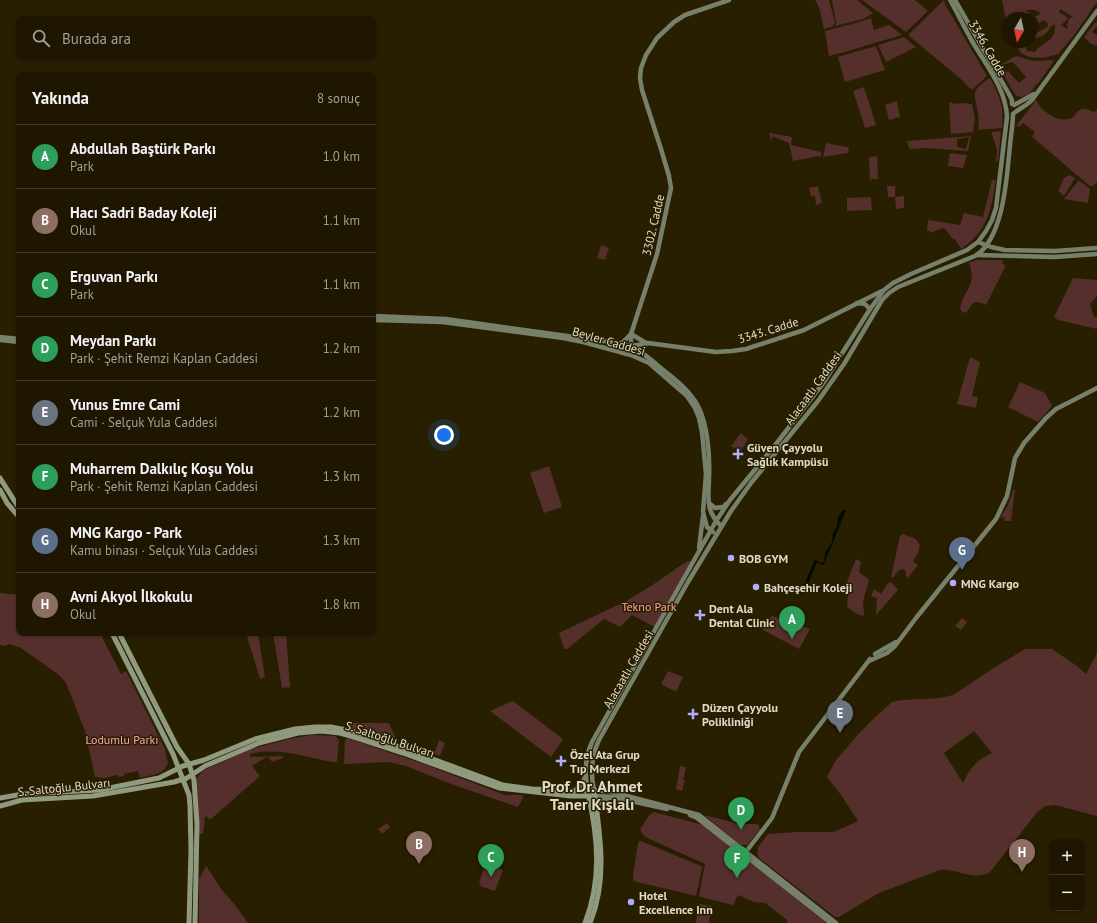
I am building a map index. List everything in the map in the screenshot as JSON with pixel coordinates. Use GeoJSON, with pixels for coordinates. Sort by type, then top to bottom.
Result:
{"type":"FeatureCollection","features":[{"type":"Feature","properties":{"kind":"main road","name":"3302. Cadde"},"geometry":{"type":"LineString","coordinates":[[632,346],[631,334],[657,254],[671,188],[669,176],[642,90],[640,73],[642,64],[657,38],[671,24],[685,15],[729,0]]}},
{"type":"Feature","properties":{"kind":"main road","name":"3346. Cadde"},"geometry":{"type":"LineString","coordinates":[[950,0],[1003,94],[1006,106]]}},
{"type":"Feature","properties":{"kind":"main road","name":"3346. Cadde"},"geometry":{"type":"LineString","coordinates":[[955,0],[1010,94],[1013,104]]}},
{"type":"Feature","properties":{"kind":"main road"},"geometry":{"type":"LineString","coordinates":[[1036,92],[1013,104],[1009,104],[1006,106],[1005,110],[1010,115],[1024,107],[1036,92],[1097,11]]}},
{"type":"Feature","properties":{"kind":"main road"},"geometry":{"type":"LineString","coordinates":[[1013,104],[1016,108],[1015,113]]}},
{"type":"Feature","properties":{"kind":"main road","name":"Alacaatlı Caddesi"},"geometry":{"type":"LineString","coordinates":[[591,790],[585,776],[586,758],[592,742],[710,530],[730,500],[824,382],[870,309],[884,290],[893,283],[911,274],[953,257],[971,247],[978,242],[990,225],[996,208],[1000,185],[1007,113]]}},
{"type":"Feature","properties":{"kind":"main road","name":"Alacaatlı Caddesi"},"geometry":{"type":"LineString","coordinates":[[591,790],[591,765],[594,750],[599,740],[721,526],[743,493],[822,395],[844,364],[887,295],[902,285],[977,255],[986,245],[1002,210],[1015,113]]}},
{"type":"Feature","properties":{"kind":"main road"},"geometry":{"type":"LineString","coordinates":[[978,242],[996,249],[1004,250],[1055,251],[1097,248]]}},
{"type":"Feature","properties":{"kind":"main road"},"geometry":{"type":"LineString","coordinates":[[971,247],[977,255],[1060,257],[1097,254]]}},
{"type":"Feature","properties":{"kind":"main road","name":"3343. Cadde"},"geometry":{"type":"LineString","coordinates":[[632,346],[646,343],[716,352],[738,350],[760,345],[799,332],[884,290]]}},
{"type":"Feature","properties":{"kind":"main road"},"geometry":{"type":"LineString","coordinates":[[857,304],[865,304],[870,309]]}},
{"type":"Feature","properties":{"kind":"main road","name":"Beyler Caddesi"},"geometry":{"type":"LineString","coordinates":[[376,317],[388,319],[442,322],[572,340],[624,353],[641,359],[653,366],[682,391],[689,399],[700,418],[706,463],[703,508],[706,523],[710,530]]}},
{"type":"Feature","properties":{"kind":"main road","name":"Beyler Caddesi"},"geometry":{"type":"LineString","coordinates":[[376,320],[446,319],[622,343],[632,346],[680,384],[690,394],[698,406],[705,426],[708,452],[708,503],[711,513],[716,521]]}},
{"type":"Feature","properties":{"kind":"main road","name":"3302. Cadde"},"geometry":{"type":"LineString","coordinates":[[622,343],[631,334]]}},
{"type":"Feature","properties":{"kind":"main road"},"geometry":{"type":"LineString","coordinates":[[631,334],[646,343]]}},
{"type":"Feature","properties":{"kind":"main road"},"geometry":{"type":"LineString","coordinates":[[0,337],[16,339]]}},
{"type":"Feature","properties":{"kind":"main road"},"geometry":{"type":"LineString","coordinates":[[0,340],[16,342]]}},
{"type":"Feature","properties":{"kind":"main road"},"geometry":{"type":"LineString","coordinates":[[622,343],[620,350],[624,353],[629,352],[632,346]]}},
{"type":"Feature","properties":{"kind":"main road"},"geometry":{"type":"LineString","coordinates":[[745,853],[772,818],[799,752],[812,733],[869,661],[895,646],[999,513],[1009,492],[1015,458],[1024,442],[1051,413],[1097,388]]}},
{"type":"Feature","properties":{"kind":"main road"},"geometry":{"type":"LineString","coordinates":[[0,478],[16,503]]}},
{"type":"Feature","properties":{"kind":"main road"},"geometry":{"type":"LineString","coordinates":[[0,490],[16,513]]}},
{"type":"Feature","properties":{"kind":"main road"},"geometry":{"type":"LineString","coordinates":[[708,503],[712,507],[719,508],[730,500]]}},
{"type":"Feature","properties":{"kind":"main road"},"geometry":{"type":"LineString","coordinates":[[698,553],[701,538],[703,508]]}},
{"type":"Feature","properties":{"kind":"main road"},"geometry":{"type":"LineString","coordinates":[[716,521],[721,526]]}},
{"type":"Feature","properties":{"kind":"main road"},"geometry":{"type":"LineString","coordinates":[[710,530],[716,535]]}},
{"type":"Feature","properties":{"kind":"main road"},"geometry":{"type":"LineString","coordinates":[[114,636],[170,749],[188,792],[190,806],[189,923]]}},
{"type":"Feature","properties":{"kind":"main road"},"geometry":{"type":"LineString","coordinates":[[121,636],[177,747],[191,769],[197,815],[195,923]]}},
{"type":"Feature","properties":{"kind":"main road","name":"S. Saltoğlu Bulvarı"},"geometry":{"type":"LineString","coordinates":[[0,806],[22,800],[93,796],[182,780],[191,769],[204,760],[239,745],[272,734],[306,727],[331,727],[351,730],[503,785],[574,792],[591,790]]}},
{"type":"Feature","properties":{"kind":"main road","name":"S. Saltoğlu Bulvarı"},"geometry":{"type":"LineString","coordinates":[[0,798],[23,794],[99,790],[159,778],[172,772],[206,766],[259,743],[298,733],[313,731],[345,734],[366,740],[504,789],[566,796],[592,796]]}},
{"type":"Feature","properties":{"kind":"main road"},"geometry":{"type":"LineString","coordinates":[[170,749],[172,772]]}},
{"type":"Feature","properties":{"kind":"main road"},"geometry":{"type":"LineString","coordinates":[[574,792],[582,784],[585,776]]}},
{"type":"Feature","properties":{"kind":"main road"},"geometry":{"type":"LineString","coordinates":[[585,923],[593,895],[597,865],[591,790],[612,792],[695,813],[834,923]]}},
{"type":"Feature","properties":{"kind":"main road"},"geometry":{"type":"LineString","coordinates":[[592,796],[613,797],[693,816],[745,853]]}},
{"type":"Feature","properties":{"kind":"main road"},"geometry":{"type":"LineString","coordinates":[[590,923],[599,892],[602,854],[596,806],[592,796]]}},
{"type":"Feature","properties":{"kind":"main road"},"geometry":{"type":"LineString","coordinates":[[596,806],[604,800],[613,797]]}},
{"type":"Feature","properties":{"kind":"green space"},"geometry":{"type":"Polygon","coordinates":[[[815,0],[829,0],[835,22],[832,27],[824,29],[819,7],[815,0]]]}},
{"type":"Feature","properties":{"kind":"green space"},"geometry":{"type":"Polygon","coordinates":[[[832,0],[857,0],[873,13],[863,19],[835,26],[836,22],[832,0]]]}},
{"type":"Feature","properties":{"kind":"green space"},"geometry":{"type":"Polygon","coordinates":[[[862,0],[915,0],[928,11],[906,32],[862,0]]]}},
{"type":"Feature","properties":{"kind":"green space"},"geometry":{"type":"Polygon","coordinates":[[[944,0],[946,6],[987,76],[973,89],[969,88],[962,80],[908,35],[944,0]]]}},
{"type":"Feature","properties":{"kind":"green space"},"geometry":{"type":"Polygon","coordinates":[[[1002,0],[1097,0],[1075,34],[1058,54],[1043,58],[1029,57],[1022,54],[1018,48],[1026,48],[1026,51],[1035,52],[1052,37],[1055,32],[1055,24],[1050,27],[1043,36],[1037,38],[1037,32],[1048,26],[1047,22],[1043,20],[1040,23],[1038,22],[1037,16],[1040,13],[1035,10],[1026,11],[1030,12],[1004,12],[1002,0]],[[1060,9],[1059,12],[1067,17],[1067,20],[1061,25],[1067,29],[1068,28],[1066,25],[1068,24],[1068,20],[1071,17],[1073,18],[1060,9]]]}},
{"type":"Feature","properties":{"kind":"green space"},"geometry":{"type":"Polygon","coordinates":[[[871,18],[874,30],[889,25],[902,35],[829,56],[825,31],[871,18]]]}},
{"type":"Feature","properties":{"kind":"green space"},"geometry":{"type":"Polygon","coordinates":[[[1097,22],[1097,26],[1092,32],[1097,35],[1097,46],[1091,44],[1084,37],[1097,22]]]}},
{"type":"Feature","properties":{"kind":"green space"},"geometry":{"type":"Polygon","coordinates":[[[904,37],[916,47],[886,62],[878,45],[904,37]]]}},
{"type":"Feature","properties":{"kind":"green space"},"geometry":{"type":"Polygon","coordinates":[[[876,46],[885,70],[845,82],[838,57],[876,46]]]}},
{"type":"Feature","properties":{"kind":"green space"},"geometry":{"type":"Polygon","coordinates":[[[1016,56],[1034,61],[1054,61],[1038,84],[1029,94],[1022,97],[1016,96],[998,66],[1016,56]],[[1013,62],[1001,65],[1006,72],[1008,71],[1019,83],[1026,77],[1013,62]]]}},
{"type":"Feature","properties":{"kind":"green space"},"geometry":{"type":"Polygon","coordinates":[[[990,78],[1002,108],[1002,128],[978,130],[979,117],[975,93],[983,82],[990,78]]]}},
{"type":"Feature","properties":{"kind":"green space"},"geometry":{"type":"Polygon","coordinates":[[[864,87],[876,125],[865,128],[853,91],[864,87]]]}},
{"type":"Feature","properties":{"kind":"green space"},"geometry":{"type":"Polygon","coordinates":[[[1036,100],[1046,112],[1052,116],[1062,119],[1073,117],[1079,110],[1082,109],[1087,109],[1094,112],[1097,110],[1097,182],[1093,186],[1090,186],[1032,137],[1035,132],[1023,123],[1019,127],[1016,126],[1036,100]]]}},
{"type":"Feature","properties":{"kind":"green space"},"geometry":{"type":"Polygon","coordinates":[[[897,101],[900,117],[889,120],[885,105],[897,101]]]}},
{"type":"Feature","properties":{"kind":"green space"},"geometry":{"type":"Polygon","coordinates":[[[952,102],[953,104],[972,104],[975,118],[973,132],[951,134],[949,103],[952,102]]]}},
{"type":"Feature","properties":{"kind":"green space"},"geometry":{"type":"Polygon","coordinates":[[[1001,131],[998,161],[996,161],[997,149],[992,132],[1001,131]]]}},
{"type":"Feature","properties":{"kind":"green space"},"geometry":{"type":"Polygon","coordinates":[[[770,133],[792,137],[791,145],[821,152],[821,158],[819,156],[793,161],[789,143],[772,136],[772,142],[770,133]]]}},
{"type":"Feature","properties":{"kind":"green space"},"geometry":{"type":"Polygon","coordinates":[[[971,136],[968,151],[925,148],[911,149],[909,148],[907,141],[971,136]],[[969,137],[957,139],[957,147],[966,149],[969,137]]]}},
{"type":"Feature","properties":{"kind":"green space"},"geometry":{"type":"Polygon","coordinates":[[[826,143],[847,147],[849,148],[848,153],[823,157],[826,143]]]}},
{"type":"Feature","properties":{"kind":"green space"},"geometry":{"type":"Polygon","coordinates":[[[950,153],[967,155],[963,168],[948,166],[950,153]]]}},
{"type":"Feature","properties":{"kind":"green space"},"geometry":{"type":"Polygon","coordinates":[[[877,156],[878,179],[871,179],[870,182],[869,157],[877,156]]]}},
{"type":"Feature","properties":{"kind":"green space"},"geometry":{"type":"Polygon","coordinates":[[[1069,175],[1075,178],[1064,196],[1058,191],[1064,178],[1069,175]]]}},
{"type":"Feature","properties":{"kind":"green space"},"geometry":{"type":"Polygon","coordinates":[[[992,180],[996,180],[987,219],[977,235],[961,249],[955,239],[953,239],[945,229],[943,228],[930,233],[930,231],[927,230],[928,220],[960,225],[964,213],[983,217],[992,180]]]}},
{"type":"Feature","properties":{"kind":"green space"},"geometry":{"type":"Polygon","coordinates":[[[1078,181],[1090,189],[1088,203],[1064,199],[1078,181]]]}},
{"type":"Feature","properties":{"kind":"green space"},"geometry":{"type":"Polygon","coordinates":[[[818,186],[822,203],[816,205],[815,196],[811,196],[809,188],[818,186]]]}},
{"type":"Feature","properties":{"kind":"green space"},"geometry":{"type":"Polygon","coordinates":[[[887,186],[895,186],[895,197],[888,197],[887,186]]]}},
{"type":"Feature","properties":{"kind":"green space"},"geometry":{"type":"Polygon","coordinates":[[[904,196],[904,208],[896,209],[895,197],[904,196]]]}},
{"type":"Feature","properties":{"kind":"green space"},"geometry":{"type":"Polygon","coordinates":[[[871,197],[872,210],[847,211],[847,198],[871,197]]]}},
{"type":"Feature","properties":{"kind":"green space"},"geometry":{"type":"Polygon","coordinates":[[[601,245],[609,248],[605,260],[597,258],[601,245]]]}},
{"type":"Feature","properties":{"kind":"green space"},"geometry":{"type":"Polygon","coordinates":[[[978,260],[1003,260],[1002,264],[1006,265],[986,305],[976,302],[970,306],[966,313],[961,311],[960,308],[972,277],[969,262],[978,260]]]}},
{"type":"Feature","properties":{"kind":"green space"},"geometry":{"type":"Polygon","coordinates":[[[1073,278],[1097,280],[1097,296],[1090,304],[1094,317],[1097,318],[1097,329],[1058,320],[1054,317],[1073,278]]]}},
{"type":"Feature","properties":{"kind":"green space"},"geometry":{"type":"Polygon","coordinates":[[[970,357],[980,362],[972,396],[978,397],[976,408],[957,404],[970,357]]]}},
{"type":"Feature","properties":{"kind":"green space"},"geometry":{"type":"Polygon","coordinates":[[[1020,382],[1045,393],[1052,406],[1038,422],[1008,407],[1020,382]]]}},
{"type":"Feature","properties":{"kind":"green space"},"geometry":{"type":"Polygon","coordinates":[[[741,433],[748,439],[740,452],[731,446],[741,433]]]}},
{"type":"Feature","properties":{"kind":"green space"},"geometry":{"type":"Polygon","coordinates":[[[549,466],[562,507],[544,513],[530,473],[549,466]]]}},
{"type":"Feature","properties":{"kind":"green space"},"geometry":{"type":"Polygon","coordinates":[[[1015,489],[1011,521],[1004,521],[1005,517],[1000,518],[1008,505],[1013,490],[1015,489]]]}},
{"type":"Feature","properties":{"kind":"green space"},"geometry":{"type":"Polygon","coordinates":[[[903,534],[916,539],[920,545],[918,553],[913,561],[918,565],[907,579],[905,570],[901,569],[893,578],[891,577],[900,536],[903,534]]]}},
{"type":"Feature","properties":{"kind":"green space"},"geometry":{"type":"Polygon","coordinates":[[[856,559],[861,562],[859,572],[869,580],[863,601],[864,616],[857,614],[847,607],[848,595],[843,592],[856,559]]]}},
{"type":"Feature","properties":{"kind":"green space","name":"Tekno Park"},"geometry":{"type":"Polygon","coordinates":[[[687,561],[692,561],[655,627],[632,615],[620,627],[604,619],[567,649],[564,649],[559,633],[626,601],[687,561]]]}},
{"type":"Feature","properties":{"kind":"green space"},"geometry":{"type":"Polygon","coordinates":[[[891,582],[898,590],[876,615],[877,598],[871,596],[874,589],[881,594],[888,583],[891,582]]]}},
{"type":"Feature","properties":{"kind":"green space","name":"Lodumlu Parkı"},"geometry":{"type":"Polygon","coordinates":[[[0,593],[16,595],[16,636],[102,636],[121,674],[126,671],[165,749],[168,763],[166,767],[157,774],[140,778],[138,771],[124,774],[124,776],[119,777],[118,775],[104,778],[95,777],[85,731],[66,683],[59,675],[21,648],[9,644],[4,646],[0,645],[0,593]]]}},
{"type":"Feature","properties":{"kind":"green space"},"geometry":{"type":"Polygon","coordinates":[[[772,616],[810,629],[799,649],[763,630],[762,628],[772,616]]]}},
{"type":"Feature","properties":{"kind":"green space"},"geometry":{"type":"Polygon","coordinates":[[[962,618],[967,622],[961,630],[955,626],[962,618]]]}},
{"type":"Feature","properties":{"kind":"green space"},"geometry":{"type":"Polygon","coordinates":[[[247,636],[258,636],[265,677],[260,679],[247,636]]]}},
{"type":"Feature","properties":{"kind":"green space"},"geometry":{"type":"Polygon","coordinates":[[[273,636],[286,636],[290,687],[282,688],[273,636]]]}},
{"type":"Feature","properties":{"kind":"green space"},"geometry":{"type":"Polygon","coordinates":[[[1025,649],[1052,649],[1086,674],[1097,653],[1097,816],[1055,805],[1046,806],[1038,811],[990,872],[978,876],[940,870],[879,893],[839,917],[835,917],[759,858],[757,851],[758,848],[768,834],[834,832],[858,821],[827,777],[836,760],[855,738],[892,702],[940,698],[953,695],[1025,649]],[[974,731],[944,753],[963,783],[974,765],[992,753],[974,731]]]}},
{"type":"Feature","properties":{"kind":"green space"},"geometry":{"type":"Polygon","coordinates":[[[668,671],[683,677],[676,692],[661,684],[668,671]]]}},
{"type":"Feature","properties":{"kind":"green space"},"geometry":{"type":"Polygon","coordinates":[[[513,701],[563,739],[551,757],[490,711],[513,701]]]}},
{"type":"Feature","properties":{"kind":"green space"},"geometry":{"type":"Polygon","coordinates":[[[389,723],[397,742],[353,728],[349,724],[389,723]]]}},
{"type":"Feature","properties":{"kind":"green space"},"geometry":{"type":"Polygon","coordinates":[[[312,735],[335,736],[339,740],[337,762],[281,752],[260,752],[250,754],[250,757],[267,756],[252,766],[260,776],[210,820],[206,816],[203,834],[198,834],[199,821],[196,785],[197,778],[204,770],[251,749],[289,739],[312,735]]]}},
{"type":"Feature","properties":{"kind":"green space"},"geometry":{"type":"Polygon","coordinates":[[[347,738],[424,764],[505,795],[523,795],[523,798],[518,807],[451,784],[406,766],[389,762],[344,764],[345,741],[347,738]]]}},
{"type":"Feature","properties":{"kind":"green space"},"geometry":{"type":"Polygon","coordinates":[[[439,740],[445,743],[440,756],[434,754],[439,740]]]}},
{"type":"Feature","properties":{"kind":"green space"},"geometry":{"type":"Polygon","coordinates":[[[268,756],[283,756],[283,758],[272,762],[268,756]]]}},
{"type":"Feature","properties":{"kind":"green space"},"geometry":{"type":"Polygon","coordinates":[[[680,766],[686,767],[684,778],[680,778],[685,780],[682,791],[676,789],[680,766]]]}},
{"type":"Feature","properties":{"kind":"green space"},"geometry":{"type":"Polygon","coordinates":[[[654,812],[703,825],[825,921],[825,923],[788,923],[787,920],[765,903],[754,902],[738,895],[733,905],[699,896],[705,864],[645,837],[640,830],[649,815],[654,812]]]}},
{"type":"Feature","properties":{"kind":"green space"},"geometry":{"type":"Polygon","coordinates":[[[704,815],[740,824],[758,824],[760,829],[747,845],[741,845],[704,815]]]}},
{"type":"Feature","properties":{"kind":"green space"},"geometry":{"type":"Polygon","coordinates":[[[387,823],[390,827],[382,834],[378,829],[387,823]]]}},
{"type":"Feature","properties":{"kind":"green space"},"geometry":{"type":"Polygon","coordinates":[[[639,841],[701,866],[702,868],[696,896],[633,881],[639,841]]]}},
{"type":"Feature","properties":{"kind":"green space"},"geometry":{"type":"Polygon","coordinates":[[[486,862],[503,870],[495,891],[480,886],[481,884],[479,883],[486,862]]]}},
{"type":"Feature","properties":{"kind":"green space"},"geometry":{"type":"Polygon","coordinates":[[[206,866],[222,890],[248,923],[199,923],[199,879],[206,866]]]}},
{"type":"Feature","properties":{"kind":"green space"},"geometry":{"type":"Polygon","coordinates":[[[699,904],[712,906],[709,923],[696,923],[699,904]]]}},
{"type":"Feature","properties":{"kind":"shaded area"},"geometry":{"type":"Polygon","coordinates":[[[843,510],[846,510],[824,564],[816,564],[805,592],[800,595],[815,559],[820,563],[824,562],[825,553],[832,542],[833,533],[837,527],[838,517],[843,510]]]}},
{"type":"Feature","properties":{"kind":"place","name":"Güven Çayyolu Sağlık Kampüsü"},"geometry":{"type":"Point","coordinates":[738,454]}},
{"type":"Feature","properties":{"kind":"place","name":"BOB GYM"},"geometry":{"type":"Point","coordinates":[731,558]}},
{"type":"Feature","properties":{"kind":"place","name":"MNG Kargo - Park"},"geometry":{"type":"Point","coordinates":[962,570]}},
{"type":"Feature","properties":{"kind":"place","name":"MNG Kargo"},"geometry":{"type":"Point","coordinates":[953,583]}},
{"type":"Feature","properties":{"kind":"place","name":"Bahçeşehir Koleji"},"geometry":{"type":"Point","coordinates":[756,587]}},
{"type":"Feature","properties":{"kind":"place","name":"Dent Ala Dental Clinic"},"geometry":{"type":"Point","coordinates":[700,615]}},
{"type":"Feature","properties":{"kind":"place","name":"Abdullah Baştürk Parkı"},"geometry":{"type":"Point","coordinates":[792,639]}},
{"type":"Feature","properties":{"kind":"place","name":"Düzen Çayyolu Polikliniği"},"geometry":{"type":"Point","coordinates":[693,714]}},
{"type":"Feature","properties":{"kind":"place","name":"Yunus Emre Cami"},"geometry":{"type":"Point","coordinates":[840,733]}},
{"type":"Feature","properties":{"kind":"place","name":"Özel Ata Grup Tıp Merkezi"},"geometry":{"type":"Point","coordinates":[561,761]}},
{"type":"Feature","properties":{"kind":"place","name":"Meydan Parkı"},"geometry":{"type":"Point","coordinates":[741,830]}},
{"type":"Feature","properties":{"kind":"place","name":"Hacı Sadri Baday Koleji"},"geometry":{"type":"Point","coordinates":[419,864]}},
{"type":"Feature","properties":{"kind":"place","name":"Avni Akyol İlkokulu"},"geometry":{"type":"Point","coordinates":[1022,872]}},
{"type":"Feature","properties":{"kind":"place","name":"Erguvan Parkı"},"geometry":{"type":"Point","coordinates":[491,877]}},
{"type":"Feature","properties":{"kind":"place","name":"Muharrem Dalkılıç Koşu Yolu"},"geometry":{"type":"Point","coordinates":[737,878]}},
{"type":"Feature","properties":{"kind":"place","name":"Hotel Excellence Inn"},"geometry":{"type":"Point","coordinates":[631,902]}},
{"type":"Feature","properties":{"kind":"district","name":"Prof. Dr. Ahmet Taner Kışlalı"},"geometry":{"type":"Point","coordinates":[592,795]}}]}
